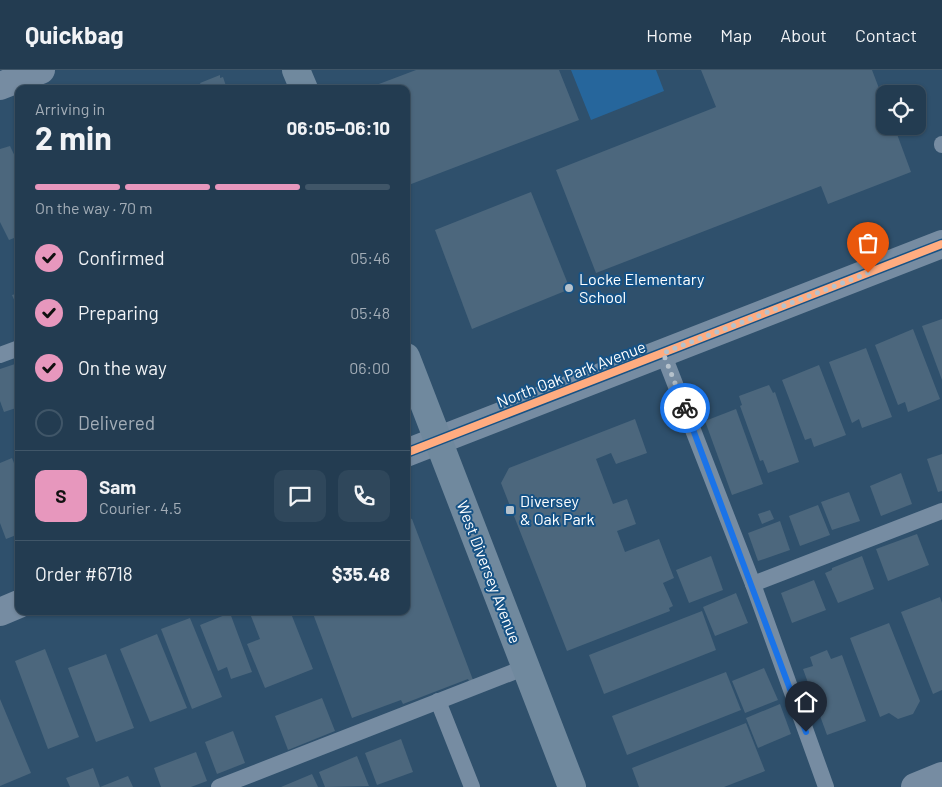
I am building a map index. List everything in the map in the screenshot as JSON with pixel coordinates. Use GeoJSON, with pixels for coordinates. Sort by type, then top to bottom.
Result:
{"type":"FeatureCollection","features":[{"type":"Feature","properties":{"kind":"main road"},"geometry":{"type":"LineString","coordinates":[[296,70],[302,85]]}},
{"type":"Feature","properties":{"kind":"main road","name":"West Diversey Avenue"},"geometry":{"type":"LineString","coordinates":[[410,367],[572,787]]}},
{"type":"Feature","properties":{"kind":"street"},"geometry":{"type":"LineString","coordinates":[[0,86],[41,70]]}},
{"type":"Feature","properties":{"kind":"street","name":"North Oak Park Avenue"},"geometry":{"type":"LineString","coordinates":[[410,452],[942,244]]}},
{"type":"Feature","properties":{"kind":"street"},"geometry":{"type":"LineString","coordinates":[[0,612],[15,606]]}},
{"type":"Feature","properties":{"kind":"street"},"geometry":{"type":"LineString","coordinates":[[915,787],[942,776]]}},
{"type":"Feature","properties":{"kind":"lane"},"geometry":{"type":"LineString","coordinates":[[0,355],[15,349]]}},
{"type":"Feature","properties":{"kind":"lane"},"geometry":{"type":"LineString","coordinates":[[663,353],[752,584],[826,787]]}},
{"type":"Feature","properties":{"kind":"lane"},"geometry":{"type":"LineString","coordinates":[[752,584],[942,511]]}},
{"type":"Feature","properties":{"kind":"lane"},"geometry":{"type":"LineString","coordinates":[[219,787],[526,667]]}},
{"type":"Feature","properties":{"kind":"lane"},"geometry":{"type":"LineString","coordinates":[[438,701],[472,787]]}},
{"type":"Feature","properties":{"kind":"shaded area"},"geometry":{"type":"Polygon","coordinates":[[[571,70],[656,70],[664,91],[591,120],[571,70]]]}},
{"type":"Feature","properties":{"kind":"building"},"geometry":{"type":"Polygon","coordinates":[[[416,70],[559,70],[579,120],[410,184],[410,85],[376,85],[416,70]]]}},
{"type":"Feature","properties":{"kind":"building","name":"Locke Elementary School"},"geometry":{"type":"Polygon","coordinates":[[[701,70],[872,70],[878,85],[876,85],[876,135],[897,135],[911,172],[828,204],[821,186],[596,273],[556,170],[716,107],[701,70]]]}},
{"type":"Feature","properties":{"kind":"building"},"geometry":{"type":"Polygon","coordinates":[[[220,75],[220,78],[223,77],[226,85],[201,85],[200,83],[220,75]]]}},
{"type":"Feature","properties":{"kind":"building"},"geometry":{"type":"Polygon","coordinates":[[[10,146],[15,157],[15,238],[9,240],[0,222],[0,149],[10,146]]]}},
{"type":"Feature","properties":{"kind":"building"},"geometry":{"type":"Polygon","coordinates":[[[531,192],[570,289],[472,329],[435,230],[531,192]]]}},
{"type":"Feature","properties":{"kind":"building"},"geometry":{"type":"Polygon","coordinates":[[[942,319],[942,380],[922,326],[942,319]]]}},
{"type":"Feature","properties":{"kind":"building"},"geometry":{"type":"Polygon","coordinates":[[[913,329],[940,399],[908,412],[905,402],[898,405],[875,345],[913,329]]]}},
{"type":"Feature","properties":{"kind":"building"},"geometry":{"type":"Polygon","coordinates":[[[866,348],[892,417],[862,428],[859,419],[852,423],[829,362],[866,348]]]}},
{"type":"Feature","properties":{"kind":"building"},"geometry":{"type":"Polygon","coordinates":[[[15,364],[15,408],[4,412],[0,401],[0,369],[15,364]]]}},
{"type":"Feature","properties":{"kind":"building"},"geometry":{"type":"Polygon","coordinates":[[[819,365],[846,435],[814,447],[811,438],[805,440],[782,380],[819,365]]]}},
{"type":"Feature","properties":{"kind":"building"},"geometry":{"type":"Polygon","coordinates":[[[769,385],[773,393],[775,392],[799,462],[768,473],[763,460],[760,461],[740,406],[742,405],[739,396],[769,385]]]}},
{"type":"Feature","properties":{"kind":"building"},"geometry":{"type":"Polygon","coordinates":[[[736,409],[763,484],[732,495],[705,421],[736,409]]]}},
{"type":"Feature","properties":{"kind":"building"},"geometry":{"type":"Polygon","coordinates":[[[635,419],[647,453],[616,464],[611,453],[596,459],[613,504],[627,499],[636,524],[617,531],[625,552],[659,539],[674,578],[663,583],[673,606],[669,608],[670,611],[567,651],[501,483],[509,468],[635,419]]]}},
{"type":"Feature","properties":{"kind":"building"},"geometry":{"type":"Polygon","coordinates":[[[942,454],[942,491],[938,492],[927,459],[942,454]]]}},
{"type":"Feature","properties":{"kind":"building"},"geometry":{"type":"Polygon","coordinates":[[[12,458],[15,466],[15,536],[6,539],[0,523],[0,463],[12,458]]]}},
{"type":"Feature","properties":{"kind":"building"},"geometry":{"type":"Polygon","coordinates":[[[901,473],[912,504],[881,516],[870,486],[901,473]]]}},
{"type":"Feature","properties":{"kind":"building"},"geometry":{"type":"Polygon","coordinates":[[[849,492],[860,521],[832,530],[821,502],[849,492]]]}},
{"type":"Feature","properties":{"kind":"building"},"geometry":{"type":"Polygon","coordinates":[[[818,505],[830,535],[800,546],[789,516],[818,505]]]}},
{"type":"Feature","properties":{"kind":"building"},"geometry":{"type":"Polygon","coordinates":[[[770,510],[774,519],[762,524],[758,514],[770,510]]]}},
{"type":"Feature","properties":{"kind":"building"},"geometry":{"type":"Polygon","coordinates":[[[410,518],[412,519],[473,680],[469,681],[468,679],[403,704],[401,700],[352,718],[313,615],[410,615],[410,518]]]}},
{"type":"Feature","properties":{"kind":"building"},"geometry":{"type":"Polygon","coordinates":[[[780,521],[790,550],[758,561],[748,533],[780,521]]]}},
{"type":"Feature","properties":{"kind":"building"},"geometry":{"type":"Polygon","coordinates":[[[917,534],[929,565],[888,581],[876,549],[917,534]]]}},
{"type":"Feature","properties":{"kind":"building"},"geometry":{"type":"Polygon","coordinates":[[[711,556],[723,590],[689,603],[676,570],[711,556]]]}},
{"type":"Feature","properties":{"kind":"building"},"geometry":{"type":"Polygon","coordinates":[[[862,556],[874,589],[838,603],[825,573],[832,570],[832,568],[862,556]]]}},
{"type":"Feature","properties":{"kind":"building"},"geometry":{"type":"Polygon","coordinates":[[[814,580],[826,610],[792,623],[781,593],[814,580]]]}},
{"type":"Feature","properties":{"kind":"building"},"geometry":{"type":"Polygon","coordinates":[[[736,593],[748,623],[715,636],[703,607],[736,593]]]}},
{"type":"Feature","properties":{"kind":"building"},"geometry":{"type":"Polygon","coordinates":[[[940,597],[942,603],[942,690],[933,694],[901,612],[940,597]]]}},
{"type":"Feature","properties":{"kind":"building"},"geometry":{"type":"Polygon","coordinates":[[[702,611],[716,650],[604,694],[589,655],[702,611]]]}},
{"type":"Feature","properties":{"kind":"building"},"geometry":{"type":"Polygon","coordinates":[[[225,615],[231,615],[252,672],[231,679],[227,667],[218,671],[200,625],[225,615]]]}},
{"type":"Feature","properties":{"kind":"building"},"geometry":{"type":"Polygon","coordinates":[[[251,615],[292,615],[313,669],[265,688],[247,644],[260,639],[251,615]]]}},
{"type":"Feature","properties":{"kind":"building"},"geometry":{"type":"Polygon","coordinates":[[[190,618],[222,697],[192,709],[161,629],[190,618]]]}},
{"type":"Feature","properties":{"kind":"building"},"geometry":{"type":"Polygon","coordinates":[[[889,623],[920,701],[913,714],[898,719],[889,713],[880,717],[850,638],[889,623]]]}},
{"type":"Feature","properties":{"kind":"building"},"geometry":{"type":"Polygon","coordinates":[[[157,634],[187,708],[150,722],[120,649],[157,634]]]}},
{"type":"Feature","properties":{"kind":"building"},"geometry":{"type":"Polygon","coordinates":[[[45,649],[79,737],[48,749],[15,661],[45,649]]]}},
{"type":"Feature","properties":{"kind":"building"},"geometry":{"type":"Polygon","coordinates":[[[827,650],[831,659],[842,655],[866,721],[827,735],[803,669],[813,666],[810,657],[827,650]]]}},
{"type":"Feature","properties":{"kind":"building"},"geometry":{"type":"Polygon","coordinates":[[[106,654],[134,728],[96,742],[68,668],[106,654]]]}},
{"type":"Feature","properties":{"kind":"building"},"geometry":{"type":"Polygon","coordinates":[[[764,668],[778,700],[745,713],[732,681],[764,668]]]}},
{"type":"Feature","properties":{"kind":"building"},"geometry":{"type":"Polygon","coordinates":[[[726,672],[741,710],[627,755],[612,716],[726,672]]]}},
{"type":"Feature","properties":{"kind":"building"},"geometry":{"type":"Polygon","coordinates":[[[322,698],[335,731],[288,750],[275,716],[322,698]]]}},
{"type":"Feature","properties":{"kind":"building"},"geometry":{"type":"Polygon","coordinates":[[[0,699],[31,773],[0,786],[0,699]]]}},
{"type":"Feature","properties":{"kind":"building"},"geometry":{"type":"Polygon","coordinates":[[[780,704],[791,734],[758,748],[746,718],[780,704]]]}},
{"type":"Feature","properties":{"kind":"building"},"geometry":{"type":"Polygon","coordinates":[[[746,723],[765,771],[724,787],[639,787],[632,768],[746,723]]]}},
{"type":"Feature","properties":{"kind":"building"},"geometry":{"type":"Polygon","coordinates":[[[233,731],[245,763],[217,774],[205,742],[233,731]]]}},
{"type":"Feature","properties":{"kind":"building"},"geometry":{"type":"Polygon","coordinates":[[[401,739],[413,772],[377,785],[365,753],[401,739]]]}},
{"type":"Feature","properties":{"kind":"building"},"geometry":{"type":"Polygon","coordinates":[[[196,752],[207,781],[191,787],[161,787],[154,768],[196,752]]]}},
{"type":"Feature","properties":{"kind":"building"},"geometry":{"type":"Polygon","coordinates":[[[357,756],[369,786],[325,787],[319,772],[357,756]]]}},
{"type":"Feature","properties":{"kind":"building"},"geometry":{"type":"Polygon","coordinates":[[[93,768],[100,787],[70,787],[66,778],[93,768]]]}},
{"type":"Feature","properties":{"kind":"building"},"geometry":{"type":"Polygon","coordinates":[[[312,774],[318,787],[281,787],[312,774]]]}},
{"type":"Feature","properties":{"kind":"building"},"geometry":{"type":"Polygon","coordinates":[[[128,776],[133,787],[100,787],[128,776]]]}},
{"type":"Feature","properties":{"kind":"cycle path"},"geometry":{"type":"LineString","coordinates":[[410,451],[942,244]]}},
{"type":"Feature","properties":{"kind":"way so far"},"geometry":{"type":"LineString","coordinates":[[685,408],[663,353],[868,273]]}},
{"type":"Feature","properties":{"kind":"place","name":"Locke Elementary School"},"geometry":{"type":"Point","coordinates":[569,288]}},
{"type":"Feature","properties":{"kind":"place","name":"Diversey & Oak Park"},"geometry":{"type":"Point","coordinates":[510,510]}},
{"type":"Feature","properties":{"kind":"route"},"geometry":{"type":"LineString","coordinates":[[685,408],[806,732]]}}]}
